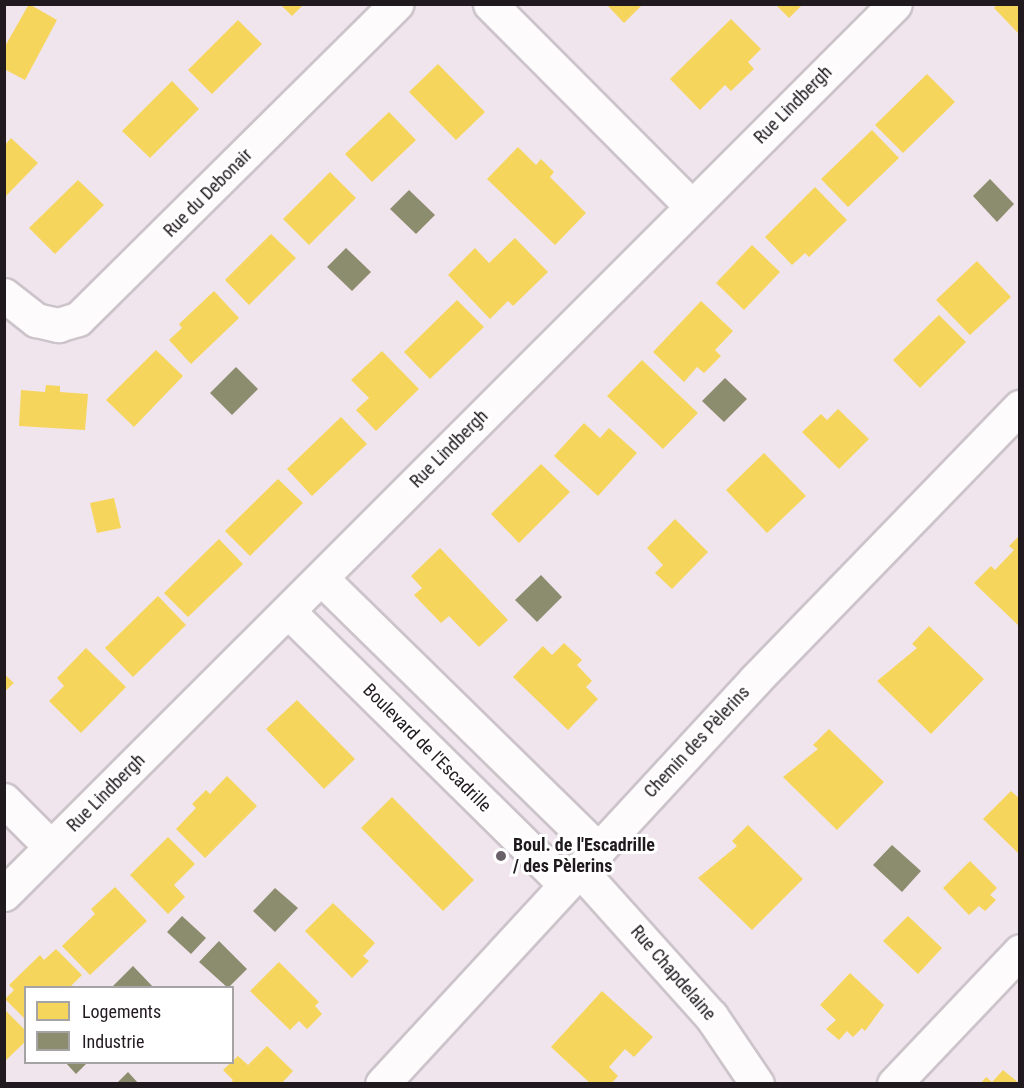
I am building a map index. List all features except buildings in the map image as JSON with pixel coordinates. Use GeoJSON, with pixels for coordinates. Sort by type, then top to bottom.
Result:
{"type":"FeatureCollection","features":[{"type":"Feature","properties":{"kind":"street","name":"Rue du Debonair"},"geometry":{"type":"LineString","coordinates":[[4,295],[36,320],[58,325],[78,319],[396,4]]}},
{"type":"Feature","properties":{"kind":"street"},"geometry":{"type":"LineString","coordinates":[[490,4],[691,206]]}},
{"type":"Feature","properties":{"kind":"street","name":"Rue Lindbergh"},"geometry":{"type":"LineString","coordinates":[[4,894],[895,4]]}},
{"type":"Feature","properties":{"kind":"street","name":"Chemin des Pèlerins"},"geometry":{"type":"LineString","coordinates":[[382,1083],[756,679],[1020,407]]}},
{"type":"Feature","properties":{"kind":"street"},"geometry":{"type":"LineString","coordinates":[[321,578],[581,868]]}},
{"type":"Feature","properties":{"kind":"street","name":"Boulevard de l'Escadrille"},"geometry":{"type":"LineString","coordinates":[[288,611],[581,868]]}},
{"type":"Feature","properties":{"kind":"street"},"geometry":{"type":"LineString","coordinates":[[4,800],[51,847]]}},
{"type":"Feature","properties":{"kind":"street","name":"Rue Chapdelaine"},"geometry":{"type":"LineString","coordinates":[[581,868],[711,1016],[757,1083]]}},
{"type":"Feature","properties":{"kind":"street"},"geometry":{"type":"LineString","coordinates":[[894,1083],[1020,951]]}},
{"type":"Feature","properties":{"kind":"place","name":"Boul. de l'Escadrille / des Pèlerins"},"geometry":{"type":"Point","coordinates":[501,856]}}]}
